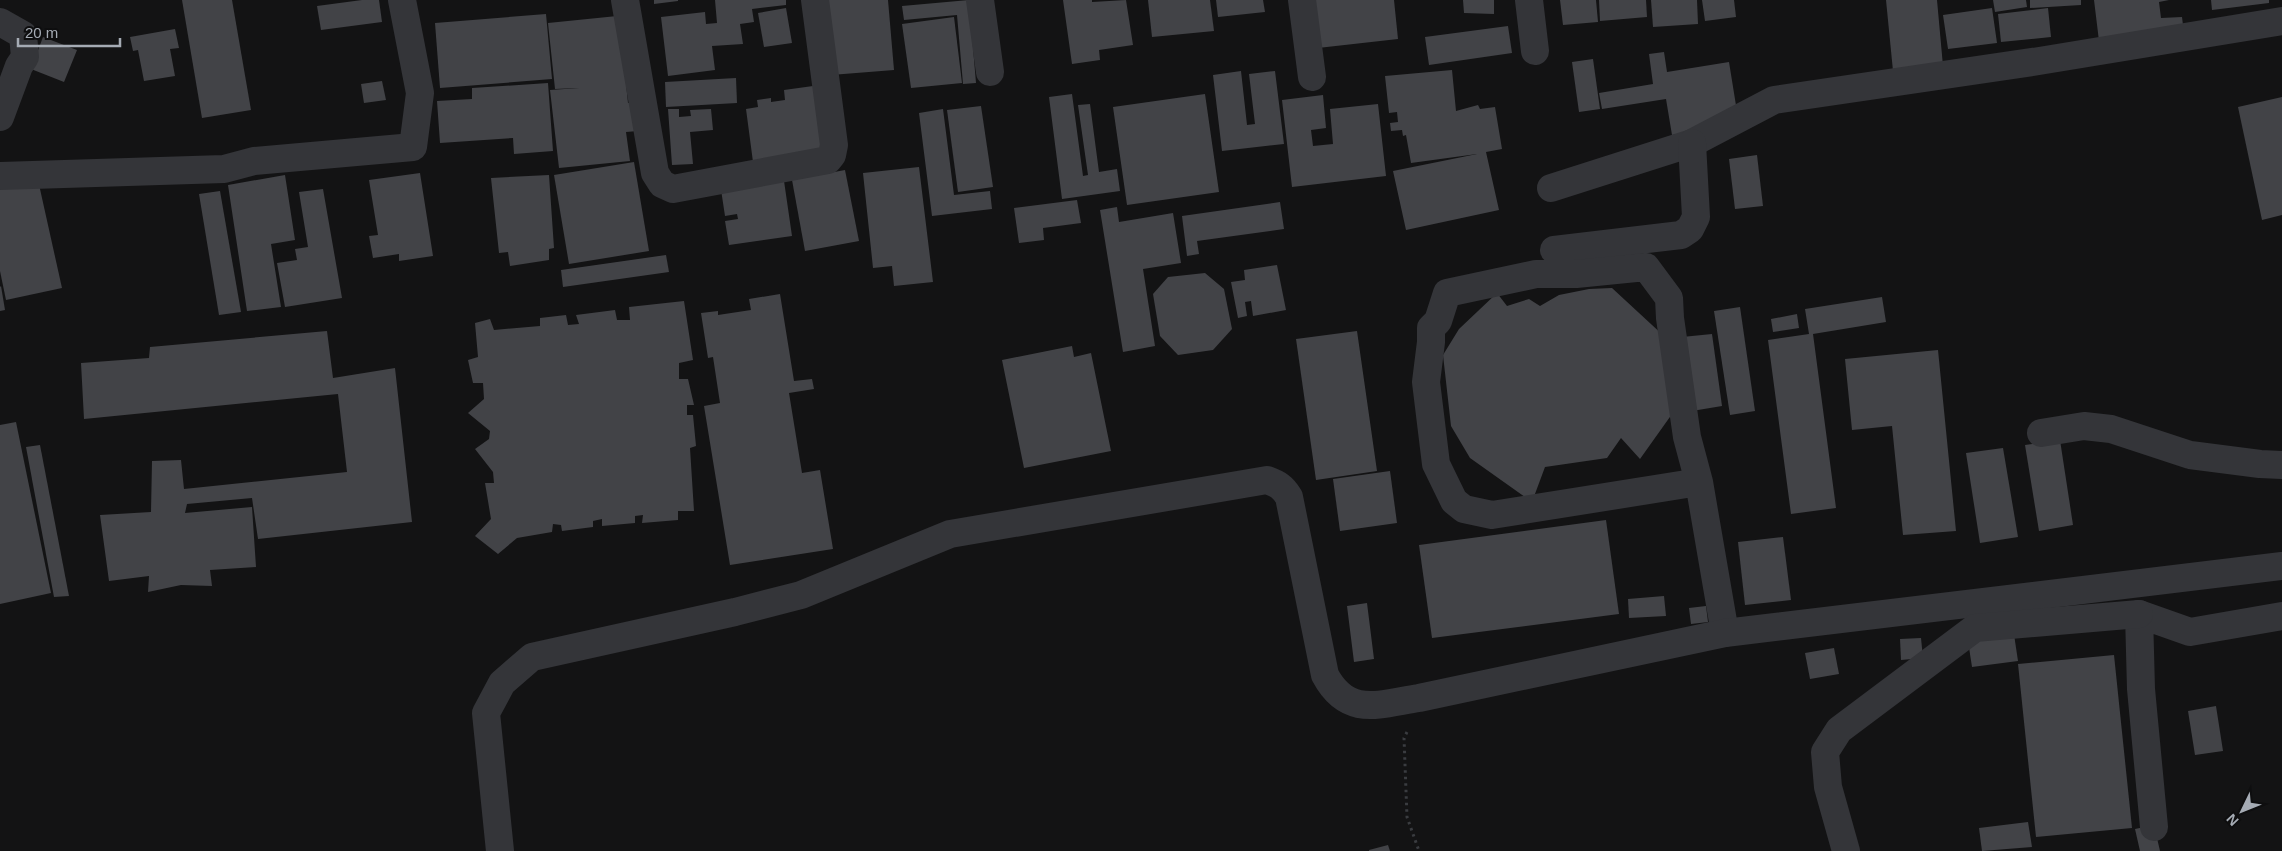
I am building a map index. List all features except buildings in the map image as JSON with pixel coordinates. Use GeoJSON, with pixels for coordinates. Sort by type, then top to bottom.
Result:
{"type":"FeatureCollection","features":[{"type":"Feature","properties":{"kind":"street"},"geometry":{"type":"LineString","coordinates":[[0,176],[224,169],[254,161],[413,148],[420,93],[402,0]]}},
{"type":"Feature","properties":{"kind":"street"},"geometry":{"type":"LineString","coordinates":[[625,0],[655,173],[662,184],[673,188],[828,160],[832,155],[834,145],[815,0]]}},
{"type":"Feature","properties":{"kind":"street"},"geometry":{"type":"LineString","coordinates":[[980,0],[990,72]]}},
{"type":"Feature","properties":{"kind":"street"},"geometry":{"type":"LineString","coordinates":[[1302,0],[1312,77]]}},
{"type":"Feature","properties":{"kind":"street"},"geometry":{"type":"LineString","coordinates":[[1529,0],[1535,51]]}},
{"type":"Feature","properties":{"kind":"street"},"geometry":{"type":"LineString","coordinates":[[1551,188],[1692,143],[1774,100],[2039,61],[2282,21]]}},
{"type":"Feature","properties":{"kind":"street"},"geometry":{"type":"LineString","coordinates":[[0,22],[22,35],[26,57],[19,66],[0,118]]}},
{"type":"Feature","properties":{"kind":"street"},"geometry":{"type":"LineString","coordinates":[[1554,250],[1681,235],[1690,229],[1696,217],[1692,143]]}},
{"type":"Feature","properties":{"kind":"street"},"geometry":{"type":"LineString","coordinates":[[1699,482],[1492,515],[1464,509],[1454,501],[1436,464],[1426,382],[1431,342],[1430,328],[1438,321],[1447,293],[1536,274],[1576,274],[1646,266],[1669,298],[1687,437],[1699,482],[1725,633]]}},
{"type":"Feature","properties":{"kind":"street"},"geometry":{"type":"LineString","coordinates":[[2041,433],[2084,426],[2111,429],[2190,455],[2282,465]]}},
{"type":"Feature","properties":{"kind":"street"},"geometry":{"type":"LineString","coordinates":[[500,851],[486,714],[502,683],[532,657],[735,612],[801,594],[950,534],[1267,480],[1277,483],[1284,488],[1289,497],[1324,675],[1333,691],[1350,702],[1368,706],[1419,698],[1725,633],[2282,566]]}},
{"type":"Feature","properties":{"kind":"street"},"geometry":{"type":"LineString","coordinates":[[2139,614],[2142,688],[2154,827]]}},
{"type":"Feature","properties":{"kind":"street"},"geometry":{"type":"LineString","coordinates":[[1846,851],[1828,786],[1825,752],[1839,730],[1975,628],[2139,614],[2190,632],[2282,616]]}},
{"type":"Feature","properties":{"kind":"path"},"geometry":{"type":"LineString","coordinates":[[1419,698],[1404,738],[1407,817],[1419,851]]}}]}
